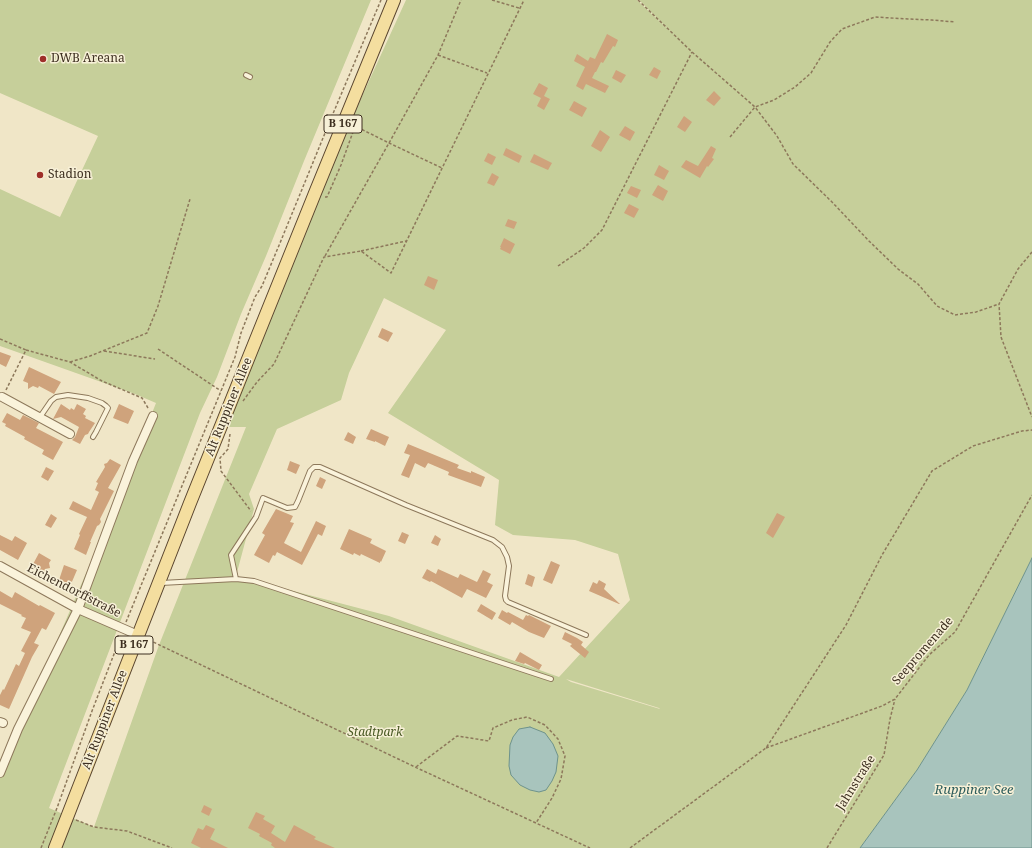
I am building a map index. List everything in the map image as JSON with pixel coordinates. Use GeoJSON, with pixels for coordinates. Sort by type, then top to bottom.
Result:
{"type":"FeatureCollection","features":[{"type":"Feature","properties":{"kind":"main road","name":"Alt Ruppiner Allee"},"geometry":{"type":"LineString","coordinates":[[57,847],[67,816],[190,503],[394,0]]}},
{"type":"Feature","properties":{"kind":"street"},"geometry":{"type":"LineString","coordinates":[[1,398],[70,434]]}},
{"type":"Feature","properties":{"kind":"street"},"geometry":{"type":"LineString","coordinates":[[0,773],[18,729],[78,609],[134,461],[153,416]]}},
{"type":"Feature","properties":{"kind":"street","name":"Eichendorffstraße"},"geometry":{"type":"LineString","coordinates":[[0,566],[78,609],[138,635]]}},
{"type":"Feature","properties":{"kind":"lane"},"geometry":{"type":"LineString","coordinates":[[40,418],[56,397],[68,395],[88,398],[102,403],[108,408],[107,412],[93,437]]}},
{"type":"Feature","properties":{"kind":"lane"},"geometry":{"type":"LineString","coordinates":[[236,579],[232,555],[256,517],[263,498],[287,508],[295,507],[310,471],[314,467],[320,467],[406,505],[493,540],[502,547],[507,557],[509,566],[505,596],[506,600],[586,635]]}},
{"type":"Feature","properties":{"kind":"lane"},"geometry":{"type":"LineString","coordinates":[[159,583],[236,579],[254,581],[551,679]]}},
{"type":"Feature","properties":{"kind":"path"},"geometry":{"type":"LineString","coordinates":[[41,848],[123,629],[235,356],[241,333],[255,297],[262,286],[381,0]]}},
{"type":"Feature","properties":{"kind":"path"},"geometry":{"type":"LineString","coordinates":[[240,405],[257,382],[274,364],[324,256],[438,55],[461,0]]}},
{"type":"Feature","properties":{"kind":"path"},"geometry":{"type":"LineString","coordinates":[[492,0],[520,8]]}},
{"type":"Feature","properties":{"kind":"path"},"geometry":{"type":"LineString","coordinates":[[361,250],[391,273],[524,0]]}},
{"type":"Feature","properties":{"kind":"path"},"geometry":{"type":"LineString","coordinates":[[638,0],[692,52],[755,107],[777,136],[793,164],[898,269],[918,284],[937,306],[955,315],[976,312],[999,304]]}},
{"type":"Feature","properties":{"kind":"path"},"geometry":{"type":"LineString","coordinates":[[730,137],[755,107],[774,100],[795,87],[810,73],[830,42],[842,29],[875,17],[955,22]]}},
{"type":"Feature","properties":{"kind":"path"},"geometry":{"type":"LineString","coordinates":[[558,266],[584,248],[602,230],[692,52]]}},
{"type":"Feature","properties":{"kind":"path"},"geometry":{"type":"LineString","coordinates":[[438,55],[488,74]]}},
{"type":"Feature","properties":{"kind":"path"},"geometry":{"type":"LineString","coordinates":[[344,121],[442,168]]}},
{"type":"Feature","properties":{"kind":"path"},"geometry":{"type":"LineString","coordinates":[[70,362],[90,356],[147,333],[158,306],[190,199]]}},
{"type":"Feature","properties":{"kind":"path"},"geometry":{"type":"LineString","coordinates":[[324,256],[406,241]]}},
{"type":"Feature","properties":{"kind":"path"},"geometry":{"type":"LineString","coordinates":[[1032,252],[1018,269],[999,304],[1001,338],[1032,417]]}},
{"type":"Feature","properties":{"kind":"path"},"geometry":{"type":"LineString","coordinates":[[0,339],[26,350],[70,362],[102,381],[142,398],[153,416]]}},
{"type":"Feature","properties":{"kind":"path"},"geometry":{"type":"LineString","coordinates":[[158,349],[221,391]]}},
{"type":"Feature","properties":{"kind":"path"},"geometry":{"type":"LineString","coordinates":[[1,398],[26,350]]}},
{"type":"Feature","properties":{"kind":"path"},"geometry":{"type":"LineString","coordinates":[[103,351],[155,359]]}},
{"type":"Feature","properties":{"kind":"path"},"geometry":{"type":"LineString","coordinates":[[630,848],[766,748],[846,625],[882,555],[932,471],[973,446],[1022,431],[1032,430]]}},
{"type":"Feature","properties":{"kind":"path"},"geometry":{"type":"LineString","coordinates":[[230,433],[228,448],[220,458],[221,471],[256,517]]}},
{"type":"Feature","properties":{"kind":"path","name":"Seepromenade"},"geometry":{"type":"LineString","coordinates":[[766,748],[882,706],[894,699],[929,655],[955,632],[1032,494]]}},
{"type":"Feature","properties":{"kind":"path"},"geometry":{"type":"LineString","coordinates":[[138,635],[415,767],[590,848]]}},
{"type":"Feature","properties":{"kind":"path","name":"Jahnstraße"},"geometry":{"type":"LineString","coordinates":[[826,848],[884,755],[894,699]]}},
{"type":"Feature","properties":{"kind":"path"},"geometry":{"type":"LineString","coordinates":[[415,767],[457,736],[489,741],[493,728],[512,720],[527,717],[545,726],[558,739],[565,756],[562,779],[536,823]]}},
{"type":"Feature","properties":{"kind":"path"},"geometry":{"type":"LineString","coordinates":[[67,816],[94,827],[127,831],[172,848]]}},
{"type":"Feature","properties":{"kind":"green space","name":"Stadtpark"},"geometry":{"type":"Polygon","coordinates":[[[0,0],[371,0],[241,314],[217,377],[200,413],[49,808],[94,827],[159,645],[246,427],[223,427],[347,129],[406,0],[637,0],[673,34],[639,0],[1032,0],[1032,558],[967,690],[917,770],[860,848],[0,848],[0,773],[115,506],[156,403],[135,394],[0,346],[0,189],[60,217],[98,136],[0,93],[0,0]],[[384,298],[349,373],[341,400],[277,429],[249,494],[254,509],[236,576],[389,616],[559,677],[630,600],[618,554],[575,540],[513,535],[495,525],[499,480],[388,413],[446,330],[384,298]],[[566,679],[571,682],[660,709],[659,708],[566,679]]]}},
{"type":"Feature","properties":{"kind":"water","name":"Ruppiner See"},"geometry":{"type":"Polygon","coordinates":[[[1032,558],[1032,848],[860,848],[917,770],[967,690],[1032,558]]]}},
{"type":"Feature","properties":{"kind":"water"},"geometry":{"type":"Polygon","coordinates":[[[530,727],[545,733],[553,744],[558,756],[556,772],[552,781],[546,790],[539,792],[530,790],[520,785],[511,775],[509,766],[510,745],[513,737],[519,729],[530,727]]]}},
{"type":"Feature","properties":{"kind":"building"},"geometry":{"type":"Polygon","coordinates":[[[607,34],[618,40],[615,47],[613,46],[603,63],[601,62],[592,78],[609,86],[605,93],[586,84],[583,90],[576,86],[585,67],[574,61],[577,54],[588,61],[590,57],[595,59],[607,34]]]}},
{"type":"Feature","properties":{"kind":"building"},"geometry":{"type":"Polygon","coordinates":[[[654,67],[661,71],[657,79],[649,75],[654,67]]]}},
{"type":"Feature","properties":{"kind":"building"},"geometry":{"type":"Polygon","coordinates":[[[616,70],[626,75],[621,83],[612,78],[616,70]]]}},
{"type":"Feature","properties":{"kind":"building"},"geometry":{"type":"Polygon","coordinates":[[[539,83],[548,88],[544,96],[550,99],[544,110],[537,106],[541,98],[533,94],[539,83]]]}},
{"type":"Feature","properties":{"kind":"building"},"geometry":{"type":"Polygon","coordinates":[[[714,91],[721,98],[714,106],[706,100],[714,91]]]}},
{"type":"Feature","properties":{"kind":"building"},"geometry":{"type":"Polygon","coordinates":[[[574,101],[587,108],[582,117],[569,110],[574,101]]]}},
{"type":"Feature","properties":{"kind":"building"},"geometry":{"type":"Polygon","coordinates":[[[684,116],[692,122],[685,132],[677,127],[684,116]]]}},
{"type":"Feature","properties":{"kind":"building"},"geometry":{"type":"Polygon","coordinates":[[[625,126],[635,132],[630,141],[619,135],[625,126]]]}},
{"type":"Feature","properties":{"kind":"building"},"geometry":{"type":"Polygon","coordinates":[[[600,130],[610,137],[601,152],[591,146],[600,130]]]}},
{"type":"Feature","properties":{"kind":"building"},"geometry":{"type":"Polygon","coordinates":[[[711,146],[716,149],[712,158],[714,159],[708,167],[707,166],[700,178],[681,167],[686,160],[698,166],[711,146]]]}},
{"type":"Feature","properties":{"kind":"building"},"geometry":{"type":"Polygon","coordinates":[[[506,148],[522,156],[519,163],[503,155],[506,148]]]}},
{"type":"Feature","properties":{"kind":"building"},"geometry":{"type":"Polygon","coordinates":[[[488,153],[496,157],[492,165],[484,161],[488,153]]]}},
{"type":"Feature","properties":{"kind":"building"},"geometry":{"type":"Polygon","coordinates":[[[534,154],[552,163],[548,170],[530,162],[534,154]]]}},
{"type":"Feature","properties":{"kind":"building"},"geometry":{"type":"Polygon","coordinates":[[[659,165],[669,171],[664,180],[654,175],[659,165]]]}},
{"type":"Feature","properties":{"kind":"building"},"geometry":{"type":"Polygon","coordinates":[[[492,173],[499,177],[494,186],[487,183],[492,173]]]}},
{"type":"Feature","properties":{"kind":"building"},"geometry":{"type":"Polygon","coordinates":[[[658,185],[668,191],[663,201],[652,195],[658,185]]]}},
{"type":"Feature","properties":{"kind":"building"},"geometry":{"type":"Polygon","coordinates":[[[631,186],[641,190],[637,198],[627,193],[631,186]]]}},
{"type":"Feature","properties":{"kind":"building"},"geometry":{"type":"Polygon","coordinates":[[[629,204],[639,209],[634,218],[624,213],[629,204]]]}},
{"type":"Feature","properties":{"kind":"building"},"geometry":{"type":"Polygon","coordinates":[[[508,219],[517,222],[514,229],[505,226],[508,219]]]}},
{"type":"Feature","properties":{"kind":"building"},"geometry":{"type":"Polygon","coordinates":[[[504,238],[515,244],[510,254],[500,249],[504,238]]]}},
{"type":"Feature","properties":{"kind":"building"},"geometry":{"type":"Polygon","coordinates":[[[428,276],[438,280],[434,290],[424,285],[428,276]]]}},
{"type":"Feature","properties":{"kind":"building"},"geometry":{"type":"Polygon","coordinates":[[[382,328],[393,333],[388,342],[378,337],[382,328]]]}},
{"type":"Feature","properties":{"kind":"building"},"geometry":{"type":"Polygon","coordinates":[[[0,352],[11,356],[6,367],[0,364],[0,352]]]}},
{"type":"Feature","properties":{"kind":"building"},"geometry":{"type":"Polygon","coordinates":[[[29,367],[61,382],[54,394],[39,386],[38,388],[33,386],[28,389],[28,383],[23,381],[29,367]]]}},
{"type":"Feature","properties":{"kind":"building"},"geometry":{"type":"Polygon","coordinates":[[[61,404],[70,410],[71,408],[74,410],[77,404],[86,409],[83,414],[86,416],[85,418],[95,423],[80,444],[72,440],[75,437],[79,427],[61,417],[53,419],[61,404]]]}},
{"type":"Feature","properties":{"kind":"building"},"geometry":{"type":"Polygon","coordinates":[[[119,404],[134,411],[128,424],[113,418],[119,404]]]}},
{"type":"Feature","properties":{"kind":"building"},"geometry":{"type":"Polygon","coordinates":[[[7,413],[20,420],[23,415],[39,423],[36,428],[63,442],[53,460],[42,454],[44,450],[5,426],[6,424],[2,422],[7,413]]]}},
{"type":"Feature","properties":{"kind":"building"},"geometry":{"type":"Polygon","coordinates":[[[371,429],[389,437],[385,446],[375,441],[366,439],[371,429]]]}},
{"type":"Feature","properties":{"kind":"building"},"geometry":{"type":"Polygon","coordinates":[[[348,432],[356,437],[353,444],[344,440],[348,432]]]}},
{"type":"Feature","properties":{"kind":"building"},"geometry":{"type":"Polygon","coordinates":[[[408,444],[459,465],[457,468],[471,473],[471,471],[485,477],[481,487],[448,475],[449,472],[428,463],[425,468],[415,463],[409,478],[401,475],[410,455],[404,453],[408,444]]]}},
{"type":"Feature","properties":{"kind":"building"},"geometry":{"type":"Polygon","coordinates":[[[110,459],[121,465],[108,488],[114,491],[100,519],[101,522],[97,526],[86,555],[74,549],[87,517],[69,509],[73,501],[91,510],[99,492],[95,490],[98,483],[96,482],[105,467],[104,464],[110,459]]]}},
{"type":"Feature","properties":{"kind":"building"},"geometry":{"type":"Polygon","coordinates":[[[290,461],[300,465],[296,474],[287,470],[290,461]]]}},
{"type":"Feature","properties":{"kind":"building"},"geometry":{"type":"Polygon","coordinates":[[[46,467],[54,471],[48,481],[41,477],[46,467]]]}},
{"type":"Feature","properties":{"kind":"building"},"geometry":{"type":"Polygon","coordinates":[[[320,477],[326,480],[322,489],[316,486],[320,477]]]}},
{"type":"Feature","properties":{"kind":"building"},"geometry":{"type":"Polygon","coordinates":[[[276,509],[293,516],[290,522],[294,523],[284,543],[301,552],[316,521],[326,526],[322,536],[318,534],[302,565],[277,552],[275,556],[273,555],[269,563],[254,555],[265,535],[262,533],[276,509]]]}},
{"type":"Feature","properties":{"kind":"building"},"geometry":{"type":"Polygon","coordinates":[[[777,513],[785,517],[773,538],[766,533],[777,513]]]}},
{"type":"Feature","properties":{"kind":"building"},"geometry":{"type":"Polygon","coordinates":[[[51,514],[57,518],[51,528],[45,525],[51,514]]]}},
{"type":"Feature","properties":{"kind":"building"},"geometry":{"type":"Polygon","coordinates":[[[349,529],[372,539],[370,543],[386,551],[380,563],[361,554],[360,556],[354,553],[353,555],[340,549],[349,529]]]}},
{"type":"Feature","properties":{"kind":"building"},"geometry":{"type":"Polygon","coordinates":[[[402,532],[409,535],[405,544],[398,541],[402,532]]]}},
{"type":"Feature","properties":{"kind":"building"},"geometry":{"type":"Polygon","coordinates":[[[0,535],[12,541],[15,536],[27,543],[18,560],[0,550],[0,535]]]}},
{"type":"Feature","properties":{"kind":"building"},"geometry":{"type":"Polygon","coordinates":[[[435,535],[441,539],[438,546],[431,543],[435,535]]]}},
{"type":"Feature","properties":{"kind":"building"},"geometry":{"type":"Polygon","coordinates":[[[39,553],[51,560],[49,563],[50,568],[45,569],[44,573],[32,566],[39,553]]]}},
{"type":"Feature","properties":{"kind":"building"},"geometry":{"type":"Polygon","coordinates":[[[551,561],[560,565],[552,584],[543,580],[551,561]]]}},
{"type":"Feature","properties":{"kind":"building"},"geometry":{"type":"Polygon","coordinates":[[[64,565],[77,570],[71,584],[59,580],[64,565]]]}},
{"type":"Feature","properties":{"kind":"building"},"geometry":{"type":"Polygon","coordinates":[[[427,569],[436,574],[438,569],[458,578],[460,574],[477,582],[483,570],[491,574],[487,582],[493,585],[486,598],[467,589],[462,598],[431,581],[430,582],[422,578],[427,569]]]}},
{"type":"Feature","properties":{"kind":"building"},"geometry":{"type":"Polygon","coordinates":[[[528,574],[535,577],[532,587],[525,584],[528,574]]]}},
{"type":"Feature","properties":{"kind":"building"},"geometry":{"type":"Polygon","coordinates":[[[599,580],[606,584],[604,589],[620,604],[589,591],[593,582],[597,584],[599,580]]]}},
{"type":"Feature","properties":{"kind":"building"},"geometry":{"type":"Polygon","coordinates":[[[0,591],[12,598],[15,592],[39,606],[40,605],[55,613],[46,630],[42,628],[34,643],[39,645],[32,657],[9,709],[0,705],[0,695],[3,689],[4,690],[16,664],[19,666],[25,653],[21,651],[31,632],[21,628],[26,618],[0,604],[0,591]]]}},
{"type":"Feature","properties":{"kind":"building"},"geometry":{"type":"Polygon","coordinates":[[[481,604],[496,613],[492,620],[477,611],[481,604]]]}},
{"type":"Feature","properties":{"kind":"building"},"geometry":{"type":"Polygon","coordinates":[[[502,610],[523,620],[526,615],[529,615],[551,626],[544,638],[529,632],[512,622],[510,625],[498,618],[502,610]]]}},
{"type":"Feature","properties":{"kind":"building"},"geometry":{"type":"Polygon","coordinates":[[[565,632],[583,642],[581,645],[589,652],[585,658],[570,646],[572,644],[562,639],[565,632]]]}},
{"type":"Feature","properties":{"kind":"building"},"geometry":{"type":"Polygon","coordinates":[[[520,652],[542,665],[539,670],[525,663],[515,661],[520,652]]]}},
{"type":"Feature","properties":{"kind":"building"},"geometry":{"type":"Polygon","coordinates":[[[204,805],[212,809],[209,816],[201,812],[204,805]]]}},
{"type":"Feature","properties":{"kind":"building"},"geometry":{"type":"Polygon","coordinates":[[[256,812],[265,816],[263,819],[275,826],[271,833],[285,842],[294,825],[316,837],[314,839],[335,848],[275,848],[271,845],[272,843],[259,836],[260,834],[248,828],[256,812]]]}},
{"type":"Feature","properties":{"kind":"building"},"geometry":{"type":"Polygon","coordinates":[[[206,825],[215,829],[210,839],[228,848],[201,848],[191,843],[198,828],[203,830],[206,825]]]}},
{"type":"Feature","properties":{"kind":"place","name":"DWB Areana"},"geometry":{"type":"Point","coordinates":[43,59]}},
{"type":"Feature","properties":{"kind":"place","name":"Stadion"},"geometry":{"type":"Point","coordinates":[40,175]}}]}
